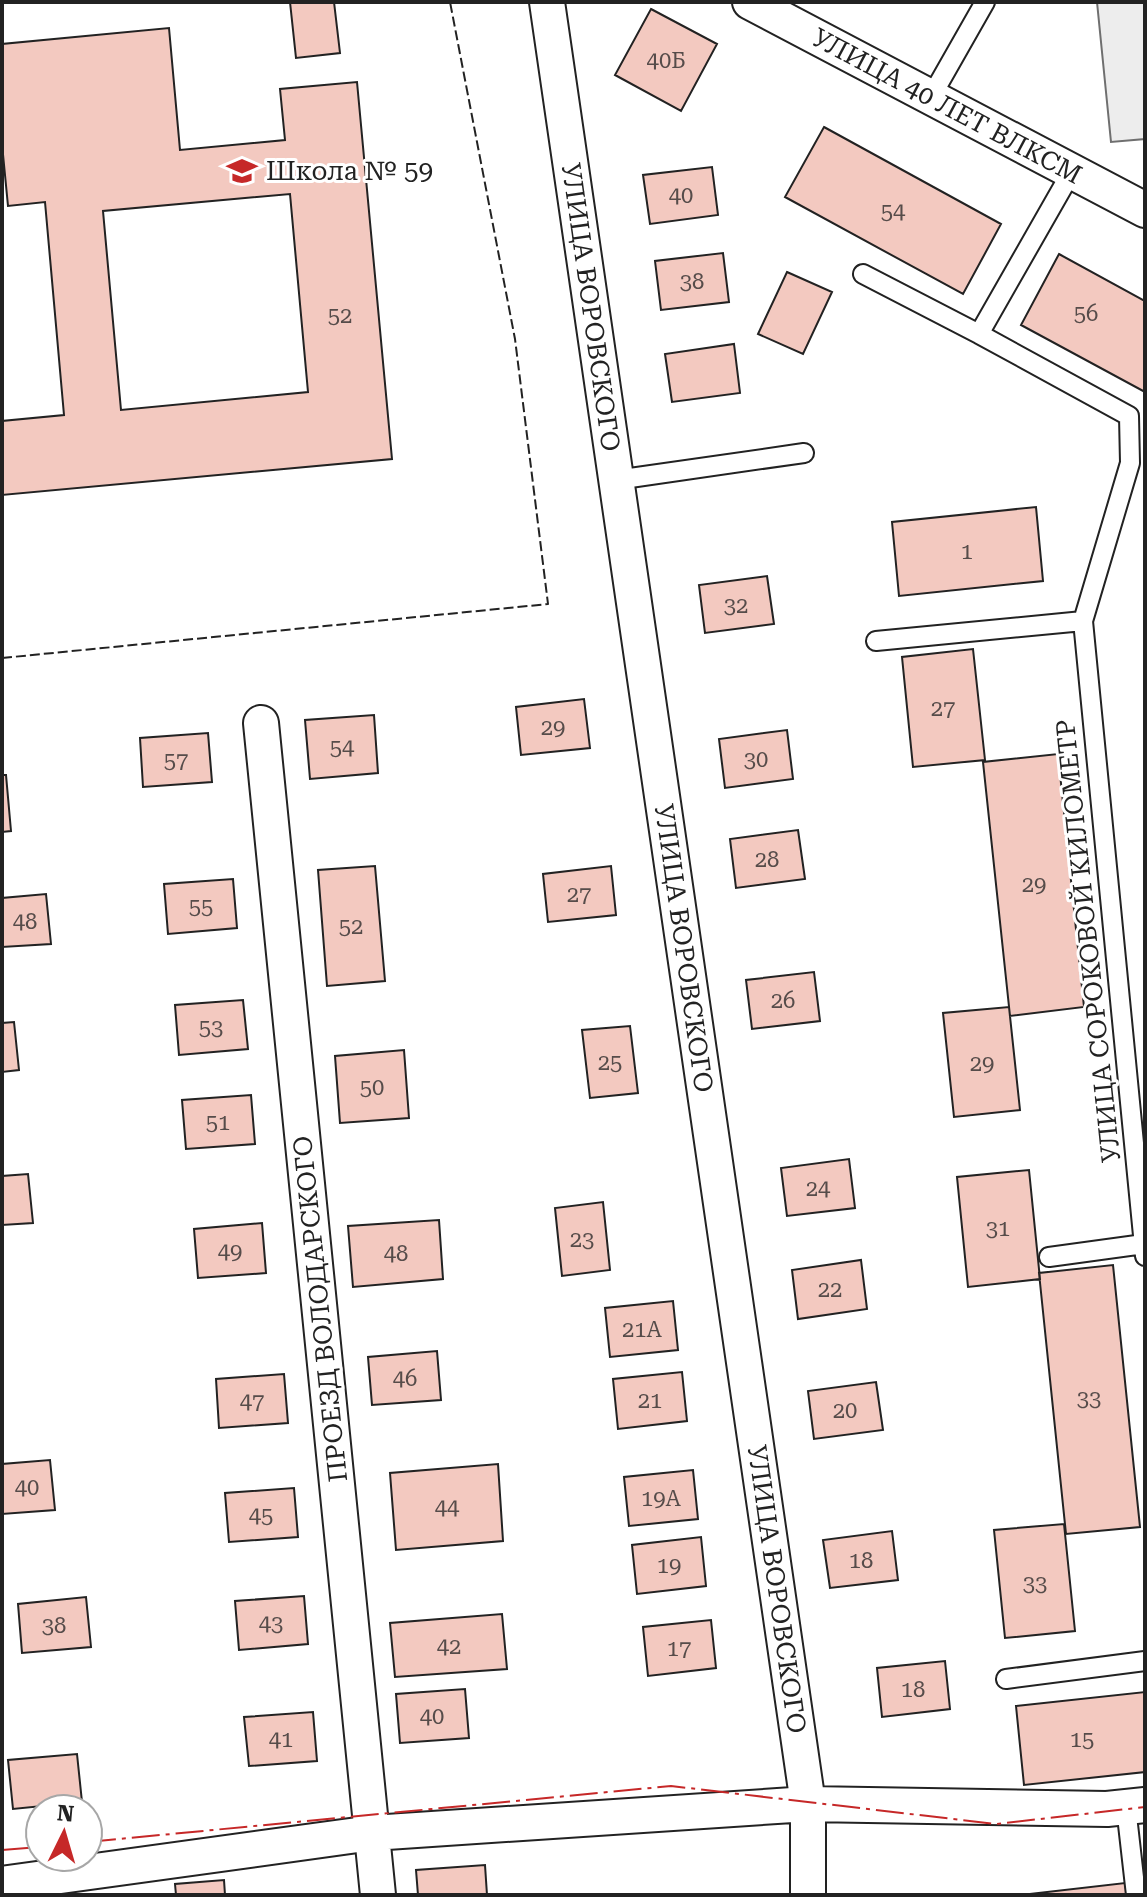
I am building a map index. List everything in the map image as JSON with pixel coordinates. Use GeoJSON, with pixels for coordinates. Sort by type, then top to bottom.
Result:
{"type":"FeatureCollection","features":[{"type":"Feature","properties":{"kind":"street","name":"УЛИЦА ВОРОВСКОГО"},"geometry":{"type":"LineString","coordinates":[[547,2],[808,1804],[808,1895]]}},
{"type":"Feature","properties":{"kind":"street","name":"УЛИЦА 40 ЛЕТ ВЛКСМ"},"geometry":{"type":"LineString","coordinates":[[750,2],[1145,210]]}},
{"type":"Feature","properties":{"kind":"street","name":"ПРОЕЗД ВОЛОДАРСКОГО"},"geometry":{"type":"LineString","coordinates":[[261,723],[378,1895]]}},
{"type":"Feature","properties":{"kind":"street"},"geometry":{"type":"LineString","coordinates":[[2,1884],[372,1833],[808,1804],[1107,1809],[1136,1806]]}},
{"type":"Feature","properties":{"kind":"lane"},"geometry":{"type":"LineString","coordinates":[[931,97],[985,2]]}},
{"type":"Feature","properties":{"kind":"lane"},"geometry":{"type":"LineString","coordinates":[[979,334],[1072,171]]}},
{"type":"Feature","properties":{"kind":"lane"},"geometry":{"type":"LineString","coordinates":[[863,274],[1129,416],[1138,462],[1083,621],[876,641]]}},
{"type":"Feature","properties":{"kind":"lane"},"geometry":{"type":"LineString","coordinates":[[616,480],[804,453]]}},
{"type":"Feature","properties":{"kind":"lane","name":"УЛИЦА СОРОКОВОЙ КИЛОМЕТР"},"geometry":{"type":"LineString","coordinates":[[1083,621],[1144,1250]]}},
{"type":"Feature","properties":{"kind":"lane"},"geometry":{"type":"LineString","coordinates":[[1049,1257],[1144,1250]]}},
{"type":"Feature","properties":{"kind":"lane"},"geometry":{"type":"LineString","coordinates":[[1006,1679],[1145,1661]]}},
{"type":"Feature","properties":{"kind":"lane"},"geometry":{"type":"LineString","coordinates":[[1136,1806],[1136,1895]]}},
{"type":"Feature","properties":{"kind":"shaded area"},"geometry":{"type":"Polygon","coordinates":[[[1097,2],[1145,2],[1145,139],[1111,142],[1097,2]]]}},
{"type":"Feature","properties":{"kind":"building"},"geometry":{"type":"Polygon","coordinates":[[[290,2],[334,2],[340,53],[296,58],[290,2]]]}},
{"type":"Feature","properties":{"kind":"building"},"geometry":{"type":"Polygon","coordinates":[[[651,9],[717,44],[681,111],[615,75],[651,9]]]}},
{"type":"Feature","properties":{"kind":"building"},"geometry":{"type":"Polygon","coordinates":[[[169,28],[180,150],[285,140],[280,89],[357,82],[392,459],[2,495],[2,421],[64,415],[45,202],[8,206],[2,144],[2,44],[169,28]],[[290,194],[103,211],[121,410],[308,392],[290,194]]]}},
{"type":"Feature","properties":{"kind":"building"},"geometry":{"type":"Polygon","coordinates":[[[824,127],[1001,224],[963,294],[785,197],[824,127]]]}},
{"type":"Feature","properties":{"kind":"building"},"geometry":{"type":"Polygon","coordinates":[[[712,167],[718,215],[650,224],[643,175],[712,167]]]}},
{"type":"Feature","properties":{"kind":"building"},"geometry":{"type":"Polygon","coordinates":[[[723,253],[729,302],[661,310],[655,261],[723,253]]]}},
{"type":"Feature","properties":{"kind":"building"},"geometry":{"type":"Polygon","coordinates":[[[1059,254],[1145,301],[1145,392],[1021,325],[1059,254]]]}},
{"type":"Feature","properties":{"kind":"building"},"geometry":{"type":"Polygon","coordinates":[[[787,272],[832,292],[803,354],[758,334],[787,272]]]}},
{"type":"Feature","properties":{"kind":"building"},"geometry":{"type":"Polygon","coordinates":[[[734,344],[740,393],[672,402],[665,354],[734,344]]]}},
{"type":"Feature","properties":{"kind":"building"},"geometry":{"type":"Polygon","coordinates":[[[1036,507],[1043,581],[899,596],[892,522],[1036,507]]]}},
{"type":"Feature","properties":{"kind":"building"},"geometry":{"type":"Polygon","coordinates":[[[767,576],[774,624],[705,633],[699,585],[767,576]]]}},
{"type":"Feature","properties":{"kind":"building"},"geometry":{"type":"Polygon","coordinates":[[[973,649],[985,760],[913,767],[902,657],[973,649]]]}},
{"type":"Feature","properties":{"kind":"building"},"geometry":{"type":"Polygon","coordinates":[[[584,699],[590,748],[521,755],[516,707],[584,699]]]}},
{"type":"Feature","properties":{"kind":"building"},"geometry":{"type":"Polygon","coordinates":[[[374,715],[378,773],[310,779],[305,720],[374,715]]]}},
{"type":"Feature","properties":{"kind":"building"},"geometry":{"type":"Polygon","coordinates":[[[787,730],[793,779],[725,788],[719,739],[787,730]]]}},
{"type":"Feature","properties":{"kind":"building"},"geometry":{"type":"Polygon","coordinates":[[[208,733],[212,782],[143,787],[140,738],[208,733]]]}},
{"type":"Feature","properties":{"kind":"building"},"geometry":{"type":"Polygon","coordinates":[[[1058,754],[1084,1007],[1010,1016],[983,762],[1058,754]]]}},
{"type":"Feature","properties":{"kind":"building"},"geometry":{"type":"Polygon","coordinates":[[[2,775],[6,775],[11,831],[2,832],[2,775]]]}},
{"type":"Feature","properties":{"kind":"building"},"geometry":{"type":"Polygon","coordinates":[[[798,830],[805,879],[736,888],[730,839],[798,830]]]}},
{"type":"Feature","properties":{"kind":"building"},"geometry":{"type":"Polygon","coordinates":[[[375,866],[385,981],[327,986],[318,870],[375,866]]]}},
{"type":"Feature","properties":{"kind":"building"},"geometry":{"type":"Polygon","coordinates":[[[611,866],[616,915],[548,922],[543,874],[611,866]]]}},
{"type":"Feature","properties":{"kind":"building"},"geometry":{"type":"Polygon","coordinates":[[[233,879],[237,928],[168,934],[164,884],[233,879]]]}},
{"type":"Feature","properties":{"kind":"building"},"geometry":{"type":"Polygon","coordinates":[[[46,894],[51,944],[2,947],[2,898],[46,894]]]}},
{"type":"Feature","properties":{"kind":"building"},"geometry":{"type":"Polygon","coordinates":[[[814,972],[820,1021],[752,1029],[746,980],[814,972]]]}},
{"type":"Feature","properties":{"kind":"building"},"geometry":{"type":"Polygon","coordinates":[[[243,1000],[248,1049],[179,1055],[175,1005],[243,1000]]]}},
{"type":"Feature","properties":{"kind":"building"},"geometry":{"type":"Polygon","coordinates":[[[1009,1007],[1020,1110],[954,1117],[943,1013],[1009,1007]]]}},
{"type":"Feature","properties":{"kind":"building"},"geometry":{"type":"Polygon","coordinates":[[[14,1022],[19,1070],[2,1072],[2,1023],[14,1022]]]}},
{"type":"Feature","properties":{"kind":"building"},"geometry":{"type":"Polygon","coordinates":[[[630,1026],[638,1093],[590,1098],[582,1030],[630,1026]]]}},
{"type":"Feature","properties":{"kind":"building"},"geometry":{"type":"Polygon","coordinates":[[[404,1050],[409,1118],[340,1123],[335,1056],[404,1050]]]}},
{"type":"Feature","properties":{"kind":"building"},"geometry":{"type":"Polygon","coordinates":[[[251,1095],[255,1144],[186,1149],[182,1100],[251,1095]]]}},
{"type":"Feature","properties":{"kind":"building"},"geometry":{"type":"Polygon","coordinates":[[[849,1159],[855,1208],[787,1216],[781,1168],[849,1159]]]}},
{"type":"Feature","properties":{"kind":"building"},"geometry":{"type":"Polygon","coordinates":[[[1029,1170],[1040,1279],[968,1287],[957,1177],[1029,1170]]]}},
{"type":"Feature","properties":{"kind":"building"},"geometry":{"type":"Polygon","coordinates":[[[28,1174],[33,1223],[2,1225],[2,1176],[28,1174]]]}},
{"type":"Feature","properties":{"kind":"building"},"geometry":{"type":"Polygon","coordinates":[[[603,1202],[610,1270],[562,1276],[555,1208],[603,1202]]]}},
{"type":"Feature","properties":{"kind":"building"},"geometry":{"type":"Polygon","coordinates":[[[439,1220],[443,1279],[353,1287],[348,1226],[439,1220]]]}},
{"type":"Feature","properties":{"kind":"building"},"geometry":{"type":"Polygon","coordinates":[[[262,1223],[266,1273],[198,1278],[194,1229],[262,1223]]]}},
{"type":"Feature","properties":{"kind":"building"},"geometry":{"type":"Polygon","coordinates":[[[861,1260],[867,1309],[798,1319],[792,1270],[861,1260]]]}},
{"type":"Feature","properties":{"kind":"building"},"geometry":{"type":"Polygon","coordinates":[[[1113,1265],[1140,1527],[1066,1534],[1039,1273],[1113,1265]]]}},
{"type":"Feature","properties":{"kind":"building"},"geometry":{"type":"Polygon","coordinates":[[[673,1301],[678,1350],[610,1357],[605,1308],[673,1301]]]}},
{"type":"Feature","properties":{"kind":"building"},"geometry":{"type":"Polygon","coordinates":[[[437,1351],[441,1400],[372,1405],[368,1357],[437,1351]]]}},
{"type":"Feature","properties":{"kind":"building"},"geometry":{"type":"Polygon","coordinates":[[[682,1372],[687,1421],[618,1429],[613,1379],[682,1372]]]}},
{"type":"Feature","properties":{"kind":"building"},"geometry":{"type":"Polygon","coordinates":[[[284,1374],[288,1423],[219,1428],[216,1379],[284,1374]]]}},
{"type":"Feature","properties":{"kind":"building"},"geometry":{"type":"Polygon","coordinates":[[[876,1382],[883,1430],[814,1439],[808,1391],[876,1382]]]}},
{"type":"Feature","properties":{"kind":"building"},"geometry":{"type":"Polygon","coordinates":[[[50,1460],[55,1510],[2,1514],[2,1464],[50,1460]]]}},
{"type":"Feature","properties":{"kind":"building"},"geometry":{"type":"Polygon","coordinates":[[[498,1464],[503,1541],[396,1550],[390,1473],[498,1464]]]}},
{"type":"Feature","properties":{"kind":"building"},"geometry":{"type":"Polygon","coordinates":[[[693,1470],[698,1519],[629,1526],[624,1477],[693,1470]]]}},
{"type":"Feature","properties":{"kind":"building"},"geometry":{"type":"Polygon","coordinates":[[[294,1488],[298,1537],[229,1542],[225,1493],[294,1488]]]}},
{"type":"Feature","properties":{"kind":"building"},"geometry":{"type":"Polygon","coordinates":[[[1064,1524],[1075,1631],[1005,1638],[994,1530],[1064,1524]]]}},
{"type":"Feature","properties":{"kind":"building"},"geometry":{"type":"Polygon","coordinates":[[[892,1531],[898,1580],[830,1588],[823,1540],[892,1531]]]}},
{"type":"Feature","properties":{"kind":"building"},"geometry":{"type":"Polygon","coordinates":[[[701,1537],[706,1586],[637,1594],[632,1545],[701,1537]]]}},
{"type":"Feature","properties":{"kind":"building"},"geometry":{"type":"Polygon","coordinates":[[[304,1596],[308,1644],[239,1650],[235,1601],[304,1596]]]}},
{"type":"Feature","properties":{"kind":"building"},"geometry":{"type":"Polygon","coordinates":[[[86,1597],[91,1647],[22,1653],[18,1604],[86,1597]]]}},
{"type":"Feature","properties":{"kind":"building"},"geometry":{"type":"Polygon","coordinates":[[[502,1614],[507,1669],[395,1677],[390,1623],[502,1614]]]}},
{"type":"Feature","properties":{"kind":"building"},"geometry":{"type":"Polygon","coordinates":[[[711,1620],[716,1668],[648,1676],[643,1627],[711,1620]]]}},
{"type":"Feature","properties":{"kind":"building"},"geometry":{"type":"Polygon","coordinates":[[[945,1661],[950,1709],[882,1717],[877,1668],[945,1661]]]}},
{"type":"Feature","properties":{"kind":"building"},"geometry":{"type":"Polygon","coordinates":[[[465,1689],[469,1738],[400,1743],[396,1694],[465,1689]]]}},
{"type":"Feature","properties":{"kind":"building"},"geometry":{"type":"Polygon","coordinates":[[[1145,1692],[1145,1772],[1024,1785],[1016,1706],[1145,1692]]]}},
{"type":"Feature","properties":{"kind":"building"},"geometry":{"type":"Polygon","coordinates":[[[313,1712],[317,1761],[249,1766],[244,1717],[313,1712]]]}},
{"type":"Feature","properties":{"kind":"building"},"geometry":{"type":"Polygon","coordinates":[[[77,1754],[81,1793],[24,1793],[24,1808],[13,1809],[8,1760],[77,1754]]]}},
{"type":"Feature","properties":{"kind":"building"},"geometry":{"type":"Polygon","coordinates":[[[485,1865],[487,1895],[418,1895],[416,1870],[485,1865]]]}},
{"type":"Feature","properties":{"kind":"building"},"geometry":{"type":"Polygon","coordinates":[[[224,1880],[225,1895],[176,1895],[175,1884],[224,1880]]]}},
{"type":"Feature","properties":{"kind":"building"},"geometry":{"type":"Polygon","coordinates":[[[1125,1883],[1127,1895],[1021,1895],[1125,1883]]]}},
{"type":"Feature","properties":{"kind":"fence"},"geometry":{"type":"LineString","coordinates":[[2,658],[548,604],[515,339],[450,2]]}},
{"type":"Feature","properties":{"kind":"power"},"geometry":{"type":"LineString","coordinates":[[104,1840],[671,1786],[996,1824],[1145,1807]]}},
{"type":"Feature","properties":{"kind":"power"},"geometry":{"type":"LineString","coordinates":[[2,1850],[24,1848]]}},
{"type":"Feature","properties":{"kind":"place","name":"Школа № 59"},"geometry":{"type":"Point","coordinates":[242,171]}}]}
